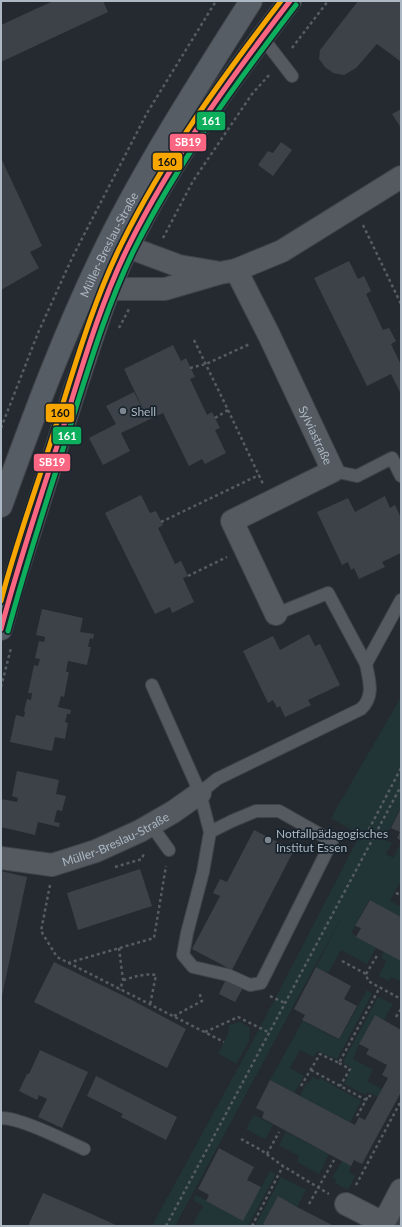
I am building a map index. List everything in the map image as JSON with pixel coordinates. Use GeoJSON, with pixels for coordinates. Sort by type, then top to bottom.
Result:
{"type":"FeatureCollection","features":[{"type":"Feature","properties":{"kind":"main road","name":"Müller-Breslau-Straße"},"geometry":{"type":"LineString","coordinates":[[1,629],[6,589],[110,289],[118,245],[164,140],[251,1]]}},
{"type":"Feature","properties":{"kind":"main road","name":"Müller-Breslau-Straße"},"geometry":{"type":"LineString","coordinates":[[1,506],[33,418],[75,315],[118,245],[162,185],[208,111],[290,1]]}},
{"type":"Feature","properties":{"kind":"street"},"geometry":{"type":"LineString","coordinates":[[110,289],[165,289],[228,272],[282,251],[399,182]]}},
{"type":"Feature","properties":{"kind":"street"},"geometry":{"type":"LineString","coordinates":[[118,245],[154,256],[179,266],[228,272]]}},
{"type":"Feature","properties":{"kind":"street","name":"Sylviastraße"},"geometry":{"type":"LineString","coordinates":[[228,272],[269,335],[334,471],[232,521],[276,614]]}},
{"type":"Feature","properties":{"kind":"street","name":"Müller-Breslau-Straße"},"geometry":{"type":"LineString","coordinates":[[1,858],[50,865],[96,851],[151,825],[200,793]]}},
{"type":"Feature","properties":{"kind":"street"},"geometry":{"type":"LineString","coordinates":[[346,1204],[382,1225],[401,1190]]}},
{"type":"Feature","properties":{"kind":"lane"},"geometry":{"type":"LineString","coordinates":[[262,37],[292,76]]}},
{"type":"Feature","properties":{"kind":"lane"},"geometry":{"type":"LineString","coordinates":[[334,471],[357,476],[392,458],[401,476]]}},
{"type":"Feature","properties":{"kind":"lane"},"geometry":{"type":"LineString","coordinates":[[200,793],[217,779],[361,709],[367,704],[371,692],[366,664],[328,593],[276,614]]}},
{"type":"Feature","properties":{"kind":"lane"},"geometry":{"type":"LineString","coordinates":[[366,664],[401,600]]}},
{"type":"Feature","properties":{"kind":"lane"},"geometry":{"type":"LineString","coordinates":[[152,685],[200,793],[210,832],[203,872],[187,933],[183,955],[193,966],[228,975],[250,985],[261,983],[332,841],[279,811],[256,811],[210,832]]}},
{"type":"Feature","properties":{"kind":"lane"},"geometry":{"type":"LineString","coordinates":[[151,825],[169,850]]}},
{"type":"Feature","properties":{"kind":"lane"},"geometry":{"type":"LineString","coordinates":[[1,1118],[8,1118],[21,1122],[84,1149]]}},
{"type":"Feature","properties":{"kind":"path"},"geometry":{"type":"LineString","coordinates":[[154,256],[193,182],[252,94],[281,62],[328,1]]}},
{"type":"Feature","properties":{"kind":"path"},"geometry":{"type":"LineString","coordinates":[[362,223],[401,304]]}},
{"type":"Feature","properties":{"kind":"path"},"geometry":{"type":"LineString","coordinates":[[117,333],[139,289]]}},
{"type":"Feature","properties":{"kind":"path"},"geometry":{"type":"LineString","coordinates":[[190,368],[206,364],[269,335]]}},
{"type":"Feature","properties":{"kind":"path"},"geometry":{"type":"LineString","coordinates":[[194,340],[272,501]]}},
{"type":"Feature","properties":{"kind":"path"},"geometry":{"type":"LineString","coordinates":[[215,418],[228,410]]}},
{"type":"Feature","properties":{"kind":"path"},"geometry":{"type":"LineString","coordinates":[[161,522],[259,475]]}},
{"type":"Feature","properties":{"kind":"path"},"geometry":{"type":"LineString","coordinates":[[188,576],[245,548]]}},
{"type":"Feature","properties":{"kind":"path"},"geometry":{"type":"LineString","coordinates":[[1,666],[6,668]]}},
{"type":"Feature","properties":{"kind":"path"},"geometry":{"type":"LineString","coordinates":[[374,837],[367,833],[401,768]]}},
{"type":"Feature","properties":{"kind":"path"},"geometry":{"type":"LineString","coordinates":[[166,1226],[401,786]]}},
{"type":"Feature","properties":{"kind":"path"},"geometry":{"type":"LineString","coordinates":[[68,963],[154,938],[169,850],[146,846],[142,859],[110,869]]}},
{"type":"Feature","properties":{"kind":"path"},"geometry":{"type":"LineString","coordinates":[[50,865],[50,888],[40,931],[57,957],[224,1042]]}},
{"type":"Feature","properties":{"kind":"path"},"geometry":{"type":"LineString","coordinates":[[50,888],[57,886]]}},
{"type":"Feature","properties":{"kind":"path"},"geometry":{"type":"LineString","coordinates":[[396,893],[401,895]]}},
{"type":"Feature","properties":{"kind":"path"},"geometry":{"type":"LineString","coordinates":[[119,948],[123,980],[120,990]]}},
{"type":"Feature","properties":{"kind":"path"},"geometry":{"type":"LineString","coordinates":[[366,974],[378,954]]}},
{"type":"Feature","properties":{"kind":"path"},"geometry":{"type":"LineString","coordinates":[[342,961],[366,974],[368,981],[401,999]]}},
{"type":"Feature","properties":{"kind":"path"},"geometry":{"type":"LineString","coordinates":[[123,980],[141,974],[156,975],[150,1005]]}},
{"type":"Feature","properties":{"kind":"path"},"geometry":{"type":"LineString","coordinates":[[339,1063],[380,987]]}},
{"type":"Feature","properties":{"kind":"path"},"geometry":{"type":"LineString","coordinates":[[173,1016],[202,1001],[199,992]]}},
{"type":"Feature","properties":{"kind":"path"},"geometry":{"type":"LineString","coordinates":[[396,1017],[401,1009]]}},
{"type":"Feature","properties":{"kind":"path"},"geometry":{"type":"LineString","coordinates":[[205,1032],[238,1017],[270,1033]]}},
{"type":"Feature","properties":{"kind":"path"},"geometry":{"type":"LineString","coordinates":[[301,1086],[320,1054],[350,1069],[340,1086]]}},
{"type":"Feature","properties":{"kind":"path"},"geometry":{"type":"LineString","coordinates":[[311,1070],[366,1100]]}},
{"type":"Feature","properties":{"kind":"path"},"geometry":{"type":"LineString","coordinates":[[357,1116],[368,1095],[374,1098]]}},
{"type":"Feature","properties":{"kind":"path"},"geometry":{"type":"LineString","coordinates":[[241,1139],[346,1204],[401,1101]]}},
{"type":"Feature","properties":{"kind":"path"},"geometry":{"type":"LineString","coordinates":[[266,1154],[279,1132]]}},
{"type":"Feature","properties":{"kind":"path"},"geometry":{"type":"LineString","coordinates":[[309,1204],[334,1160]]}},
{"type":"Feature","properties":{"kind":"path"},"geometry":{"type":"LineString","coordinates":[[252,1226],[283,1166]]}},
{"type":"Feature","properties":{"kind":"green space"},"geometry":{"type":"Polygon","coordinates":[[[401,697],[401,807],[384,840],[392,843],[386,854],[393,858],[401,843],[401,880],[390,901],[401,907],[401,917],[369,900],[351,933],[376,948],[367,964],[341,950],[328,973],[316,967],[345,910],[175,1226],[152,1226],[262,1024],[360,835],[331,818],[401,697]]]}},
{"type":"Feature","properties":{"kind":"green space"},"geometry":{"type":"Polygon","coordinates":[[[384,951],[401,961],[401,981],[391,977],[389,981],[379,976],[386,961],[381,958],[384,951]]]}},
{"type":"Feature","properties":{"kind":"green space"},"geometry":{"type":"Polygon","coordinates":[[[367,990],[372,994],[337,1059],[317,1051],[314,1057],[300,1050],[290,1068],[304,1076],[294,1093],[270,1080],[303,1021],[339,1040],[367,990]]]}},
{"type":"Feature","properties":{"kind":"green space"},"geometry":{"type":"Polygon","coordinates":[[[378,997],[393,1004],[384,1020],[374,1016],[353,1059],[373,1070],[367,1081],[382,1089],[378,1097],[367,1092],[366,1095],[344,1084],[352,1068],[343,1062],[378,997]]]}},
{"type":"Feature","properties":{"kind":"green space"},"geometry":{"type":"Polygon","coordinates":[[[240,1022],[250,1028],[249,1041],[236,1064],[218,1053],[228,1035],[229,1025],[240,1022]]]}},
{"type":"Feature","properties":{"kind":"green space"},"geometry":{"type":"Polygon","coordinates":[[[312,1077],[319,1080],[320,1078],[361,1101],[350,1122],[300,1096],[307,1082],[309,1083],[312,1077]]]}},
{"type":"Feature","properties":{"kind":"green space"},"geometry":{"type":"Polygon","coordinates":[[[254,1115],[273,1125],[265,1139],[246,1129],[254,1115]]]}},
{"type":"Feature","properties":{"kind":"green space"},"geometry":{"type":"Polygon","coordinates":[[[286,1132],[329,1154],[319,1174],[297,1162],[299,1156],[279,1145],[286,1132]]]}},
{"type":"Feature","properties":{"kind":"green space"},"geometry":{"type":"Polygon","coordinates":[[[342,1161],[351,1166],[349,1172],[355,1176],[348,1190],[335,1183],[337,1180],[332,1178],[342,1161]]]}},
{"type":"Feature","properties":{"kind":"green space"},"geometry":{"type":"Polygon","coordinates":[[[270,1171],[276,1174],[248,1226],[192,1226],[203,1206],[193,1200],[196,1195],[243,1220],[270,1171]]]}},
{"type":"Feature","properties":{"kind":"green space"},"geometry":{"type":"Polygon","coordinates":[[[281,1177],[306,1190],[297,1207],[278,1196],[262,1226],[255,1226],[281,1177]]]}},
{"type":"Feature","properties":{"kind":"building"},"geometry":{"type":"Polygon","coordinates":[[[53,1],[103,1],[108,12],[1,62],[1,25],[53,1]]]}},
{"type":"Feature","properties":{"kind":"building"},"geometry":{"type":"Polygon","coordinates":[[[358,1],[401,1],[401,59],[400,61],[377,44],[356,68],[344,75],[333,73],[325,67],[319,59],[320,50],[358,1]]]}},
{"type":"Feature","properties":{"kind":"building"},"geometry":{"type":"Polygon","coordinates":[[[401,109],[401,128],[392,114],[401,109]]]}},
{"type":"Feature","properties":{"kind":"building"},"geometry":{"type":"Polygon","coordinates":[[[281,142],[292,150],[273,176],[258,165],[268,151],[273,153],[281,142]]]}},
{"type":"Feature","properties":{"kind":"building"},"geometry":{"type":"Polygon","coordinates":[[[1,158],[42,246],[30,252],[39,268],[1,290],[1,158]]]}},
{"type":"Feature","properties":{"kind":"building"},"geometry":{"type":"Polygon","coordinates":[[[349,261],[358,279],[364,276],[371,291],[366,294],[383,330],[389,328],[396,341],[391,344],[401,365],[401,394],[391,374],[367,386],[314,278],[349,261]]]}},
{"type":"Feature","properties":{"kind":"building"},"geometry":{"type":"Polygon","coordinates":[[[173,345],[181,361],[186,358],[195,377],[190,379],[207,415],[212,412],[220,428],[215,430],[226,453],[205,464],[202,459],[189,466],[163,413],[121,433],[130,451],[103,465],[89,438],[116,424],[106,406],[134,392],[147,417],[124,369],[173,345]]]}},
{"type":"Feature","properties":{"kind":"building"},"geometry":{"type":"Polygon","coordinates":[[[141,495],[150,513],[156,511],[163,525],[158,528],[175,564],[181,561],[188,576],[183,578],[194,602],[172,613],[170,607],[155,614],[105,513],[141,495]]]}},
{"type":"Feature","properties":{"kind":"building"},"geometry":{"type":"Polygon","coordinates":[[[385,496],[390,508],[395,505],[401,518],[401,553],[382,562],[385,567],[359,579],[354,568],[351,570],[348,562],[342,565],[317,512],[348,498],[355,512],[385,496]]]}},
{"type":"Feature","properties":{"kind":"building"},"geometry":{"type":"Polygon","coordinates":[[[42,609],[83,618],[80,632],[94,634],[93,639],[90,638],[88,647],[91,647],[87,665],[68,661],[66,672],[69,672],[64,697],[61,696],[58,707],[71,710],[70,714],[67,714],[65,722],[68,723],[65,739],[55,737],[52,751],[10,742],[16,715],[24,717],[27,699],[31,700],[32,693],[28,693],[34,665],[38,666],[40,659],[35,658],[39,641],[44,642],[45,637],[36,635],[42,609]]]}},
{"type":"Feature","properties":{"kind":"building"},"geometry":{"type":"Polygon","coordinates":[[[309,634],[315,646],[320,644],[340,685],[308,700],[311,705],[285,717],[280,706],[277,708],[273,700],[268,703],[243,651],[273,636],[280,650],[309,634]]]}},
{"type":"Feature","properties":{"kind":"building"},"geometry":{"type":"Polygon","coordinates":[[[17,771],[59,780],[56,794],[66,796],[62,811],[57,810],[54,822],[60,823],[59,827],[38,822],[35,835],[1,827],[1,799],[17,802],[18,798],[12,796],[17,771]]]}},
{"type":"Feature","properties":{"kind":"building"},"geometry":{"type":"Polygon","coordinates":[[[401,808],[401,841],[397,838],[400,832],[391,828],[401,808]]]}},
{"type":"Feature","properties":{"kind":"building"},"geometry":{"type":"Polygon","coordinates":[[[254,830],[294,850],[232,970],[192,949],[220,896],[213,893],[220,879],[227,882],[254,830]]]}},
{"type":"Feature","properties":{"kind":"building"},"geometry":{"type":"Polygon","coordinates":[[[140,869],[152,906],[78,930],[67,893],[140,869]]]}},
{"type":"Feature","properties":{"kind":"building"},"geometry":{"type":"Polygon","coordinates":[[[1,871],[27,877],[2,996],[1,996],[1,871]]]}},
{"type":"Feature","properties":{"kind":"building"},"geometry":{"type":"Polygon","coordinates":[[[370,900],[401,917],[401,961],[356,937],[361,928],[355,926],[370,900]]]}},
{"type":"Feature","properties":{"kind":"building"},"geometry":{"type":"Polygon","coordinates":[[[54,962],[132,1000],[186,1029],[167,1068],[34,1002],[54,962]]]}},
{"type":"Feature","properties":{"kind":"building"},"geometry":{"type":"Polygon","coordinates":[[[316,967],[351,986],[344,999],[357,1006],[339,1039],[302,1020],[305,1015],[294,1009],[316,967]]]}},
{"type":"Feature","properties":{"kind":"building"},"geometry":{"type":"Polygon","coordinates":[[[226,979],[243,988],[235,1002],[219,994],[226,979]]]}},
{"type":"Feature","properties":{"kind":"building"},"geometry":{"type":"Polygon","coordinates":[[[375,1015],[401,1030],[401,1092],[362,1164],[354,1160],[351,1166],[262,1118],[264,1112],[256,1108],[270,1080],[355,1125],[359,1117],[365,1120],[388,1078],[382,1075],[387,1065],[366,1054],[369,1049],[359,1044],[375,1015]]]}},
{"type":"Feature","properties":{"kind":"building"},"geometry":{"type":"Polygon","coordinates":[[[40,1050],[88,1072],[62,1128],[38,1117],[47,1099],[39,1095],[37,1100],[19,1091],[40,1050]]]}},
{"type":"Feature","properties":{"kind":"building"},"geometry":{"type":"Polygon","coordinates":[[[96,1076],[177,1117],[166,1140],[121,1117],[123,1114],[87,1096],[96,1076]]]}},
{"type":"Feature","properties":{"kind":"building"},"geometry":{"type":"Polygon","coordinates":[[[219,1148],[254,1167],[247,1180],[261,1187],[243,1221],[206,1201],[209,1195],[198,1189],[219,1148]]]}},
{"type":"Feature","properties":{"kind":"building"},"geometry":{"type":"Polygon","coordinates":[[[43,1193],[85,1211],[118,1226],[28,1226],[43,1193]]]}},
{"type":"Feature","properties":{"kind":"building"},"geometry":{"type":"Polygon","coordinates":[[[278,1196],[334,1226],[267,1226],[263,1224],[278,1196]]]}},
{"type":"Feature","properties":{"kind":"building"},"geometry":{"type":"Polygon","coordinates":[[[401,1208],[401,1226],[392,1226],[401,1208]]]}},
{"type":"Feature","properties":{"kind":"transit line","name":"160"},"geometry":{"type":"LineString","coordinates":[[1,601],[19,539],[83,340],[110,268],[138,212],[175,149],[237,59],[281,1]]}},
{"type":"Feature","properties":{"kind":"transit line","name":"SB19"},"geometry":{"type":"LineString","coordinates":[[1,629],[38,503],[100,313],[128,247],[163,182],[203,120],[290,1]]}},
{"type":"Feature","properties":{"kind":"transit line","name":"161"},"geometry":{"type":"LineString","coordinates":[[8,631],[30,555],[106,316],[134,250],[151,217],[189,154],[230,94],[296,5]]}},
{"type":"Feature","properties":{"kind":"place","name":"Shell"},"geometry":{"type":"Point","coordinates":[123,411]}},
{"type":"Feature","properties":{"kind":"place","name":"Notfallpädagogisches Institut Essen"},"geometry":{"type":"Point","coordinates":[268,840]}}]}
